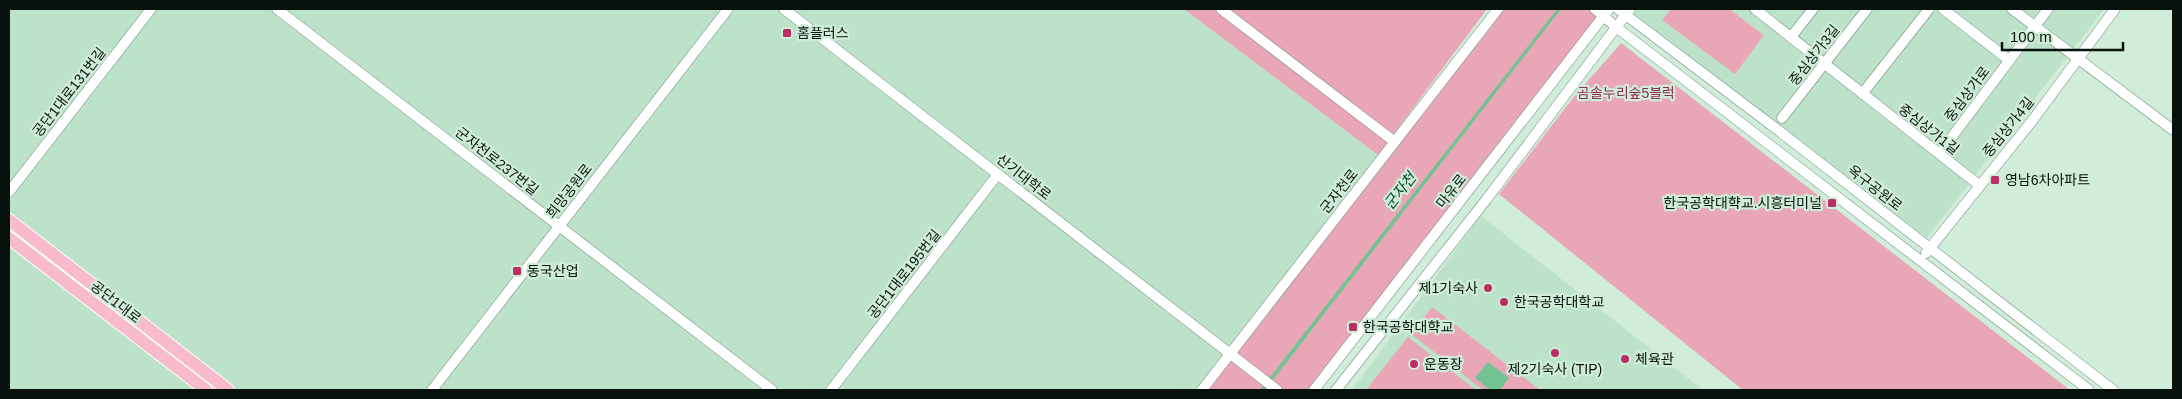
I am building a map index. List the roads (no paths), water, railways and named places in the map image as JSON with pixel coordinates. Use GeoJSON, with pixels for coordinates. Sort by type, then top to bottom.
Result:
{"type":"FeatureCollection","features":[{"type":"Feature","properties":{"kind":"main road"},"geometry":{"type":"LineString","coordinates":[[9,220],[228,390]]}},
{"type":"Feature","properties":{"kind":"main road","name":"공단1대로"},"geometry":{"type":"LineString","coordinates":[[9,238],[206,390]]}},
{"type":"Feature","properties":{"kind":"street","name":"공단1대로131번길"},"geometry":{"type":"LineString","coordinates":[[9,192],[151,9]]}},
{"type":"Feature","properties":{"kind":"street","name":"군자천로237번길"},"geometry":{"type":"LineString","coordinates":[[277,9],[772,390]]}},
{"type":"Feature","properties":{"kind":"street","name":"희망공원로"},"geometry":{"type":"LineString","coordinates":[[432,390],[728,9]]}},
{"type":"Feature","properties":{"kind":"street","name":"산기대학로"},"geometry":{"type":"LineString","coordinates":[[784,9],[1277,390]]}},
{"type":"Feature","properties":{"kind":"street"},"geometry":{"type":"LineString","coordinates":[[1222,9],[1395,142]]}},
{"type":"Feature","properties":{"kind":"street","name":"군자천로"},"geometry":{"type":"LineString","coordinates":[[1202,390],[1498,9]]}},
{"type":"Feature","properties":{"kind":"street","name":"옥구공원로"},"geometry":{"type":"LineString","coordinates":[[1595,9],[1606,13],[1616,27],[2089,390]]}},
{"type":"Feature","properties":{"kind":"street","name":"중심상가1길"},"geometry":{"type":"LineString","coordinates":[[1755,9],[1978,185]]}},
{"type":"Feature","properties":{"kind":"street"},"geometry":{"type":"LineString","coordinates":[[1791,37],[1813,9]]}},
{"type":"Feature","properties":{"kind":"street","name":"중심상가3길"},"geometry":{"type":"LineString","coordinates":[[1782,118],[1867,9]]}},
{"type":"Feature","properties":{"kind":"street"},"geometry":{"type":"LineString","coordinates":[[1862,94],[1929,9]]}},
{"type":"Feature","properties":{"kind":"street"},"geometry":{"type":"LineString","coordinates":[[1943,9],[2010,60]]}},
{"type":"Feature","properties":{"kind":"street"},"geometry":{"type":"LineString","coordinates":[[2012,9],[2173,130]]}},
{"type":"Feature","properties":{"kind":"street","name":"중심상가로"},"geometry":{"type":"LineString","coordinates":[[1939,154],[2048,9]]}},
{"type":"Feature","properties":{"kind":"street","name":"중심상가4길"},"geometry":{"type":"LineString","coordinates":[[1921,260],[1978,185],[2032,121],[2115,9]]}},
{"type":"Feature","properties":{"kind":"street"},"geometry":{"type":"LineString","coordinates":[[1336,390],[1486,200],[1616,27],[1625,10]]}},
{"type":"Feature","properties":{"kind":"street","name":"옥구공원로"},"geometry":{"type":"LineString","coordinates":[[1625,10],[2113,390]]}},
{"type":"Feature","properties":{"kind":"street","name":"마유로"},"geometry":{"type":"LineString","coordinates":[[1314,390],[1606,13]]}},
{"type":"Feature","properties":{"kind":"street","name":"공단1대로195번길"},"geometry":{"type":"LineString","coordinates":[[831,390],[998,174]]}},
{"type":"Feature","properties":{"kind":"place","name":"홈플러스"},"geometry":{"type":"Point","coordinates":[787,33]}},
{"type":"Feature","properties":{"kind":"place","name":"영남6차아파트"},"geometry":{"type":"Point","coordinates":[1995,180]}},
{"type":"Feature","properties":{"kind":"place","name":"한국공학대햑교.시흥터미널"},"geometry":{"type":"Point","coordinates":[1832,203]}},
{"type":"Feature","properties":{"kind":"place","name":"동국산업"},"geometry":{"type":"Point","coordinates":[517,271]}},
{"type":"Feature","properties":{"kind":"place","name":"제1기숙사"},"geometry":{"type":"Point","coordinates":[1488,288]}},
{"type":"Feature","properties":{"kind":"place","name":"한국공학대학교"},"geometry":{"type":"Point","coordinates":[1504,302]}},
{"type":"Feature","properties":{"kind":"place","name":"한국공학대햑교"},"geometry":{"type":"Point","coordinates":[1353,327]}},
{"type":"Feature","properties":{"kind":"place","name":"제2기숙사 (TIP)"},"geometry":{"type":"Point","coordinates":[1555,353]}},
{"type":"Feature","properties":{"kind":"place","name":"체육관"},"geometry":{"type":"Point","coordinates":[1625,359]}},
{"type":"Feature","properties":{"kind":"place","name":"운동장"},"geometry":{"type":"Point","coordinates":[1414,364]}},
{"type":"Feature","properties":{"kind":"park label","name":"곰솔누리숲5블럭"},"geometry":{"type":"Point","coordinates":[1626,93]}},
{"type":"Feature","properties":{"kind":"water label","name":"군자천"},"geometry":{"type":"Point","coordinates":[1400,191]}}]}
